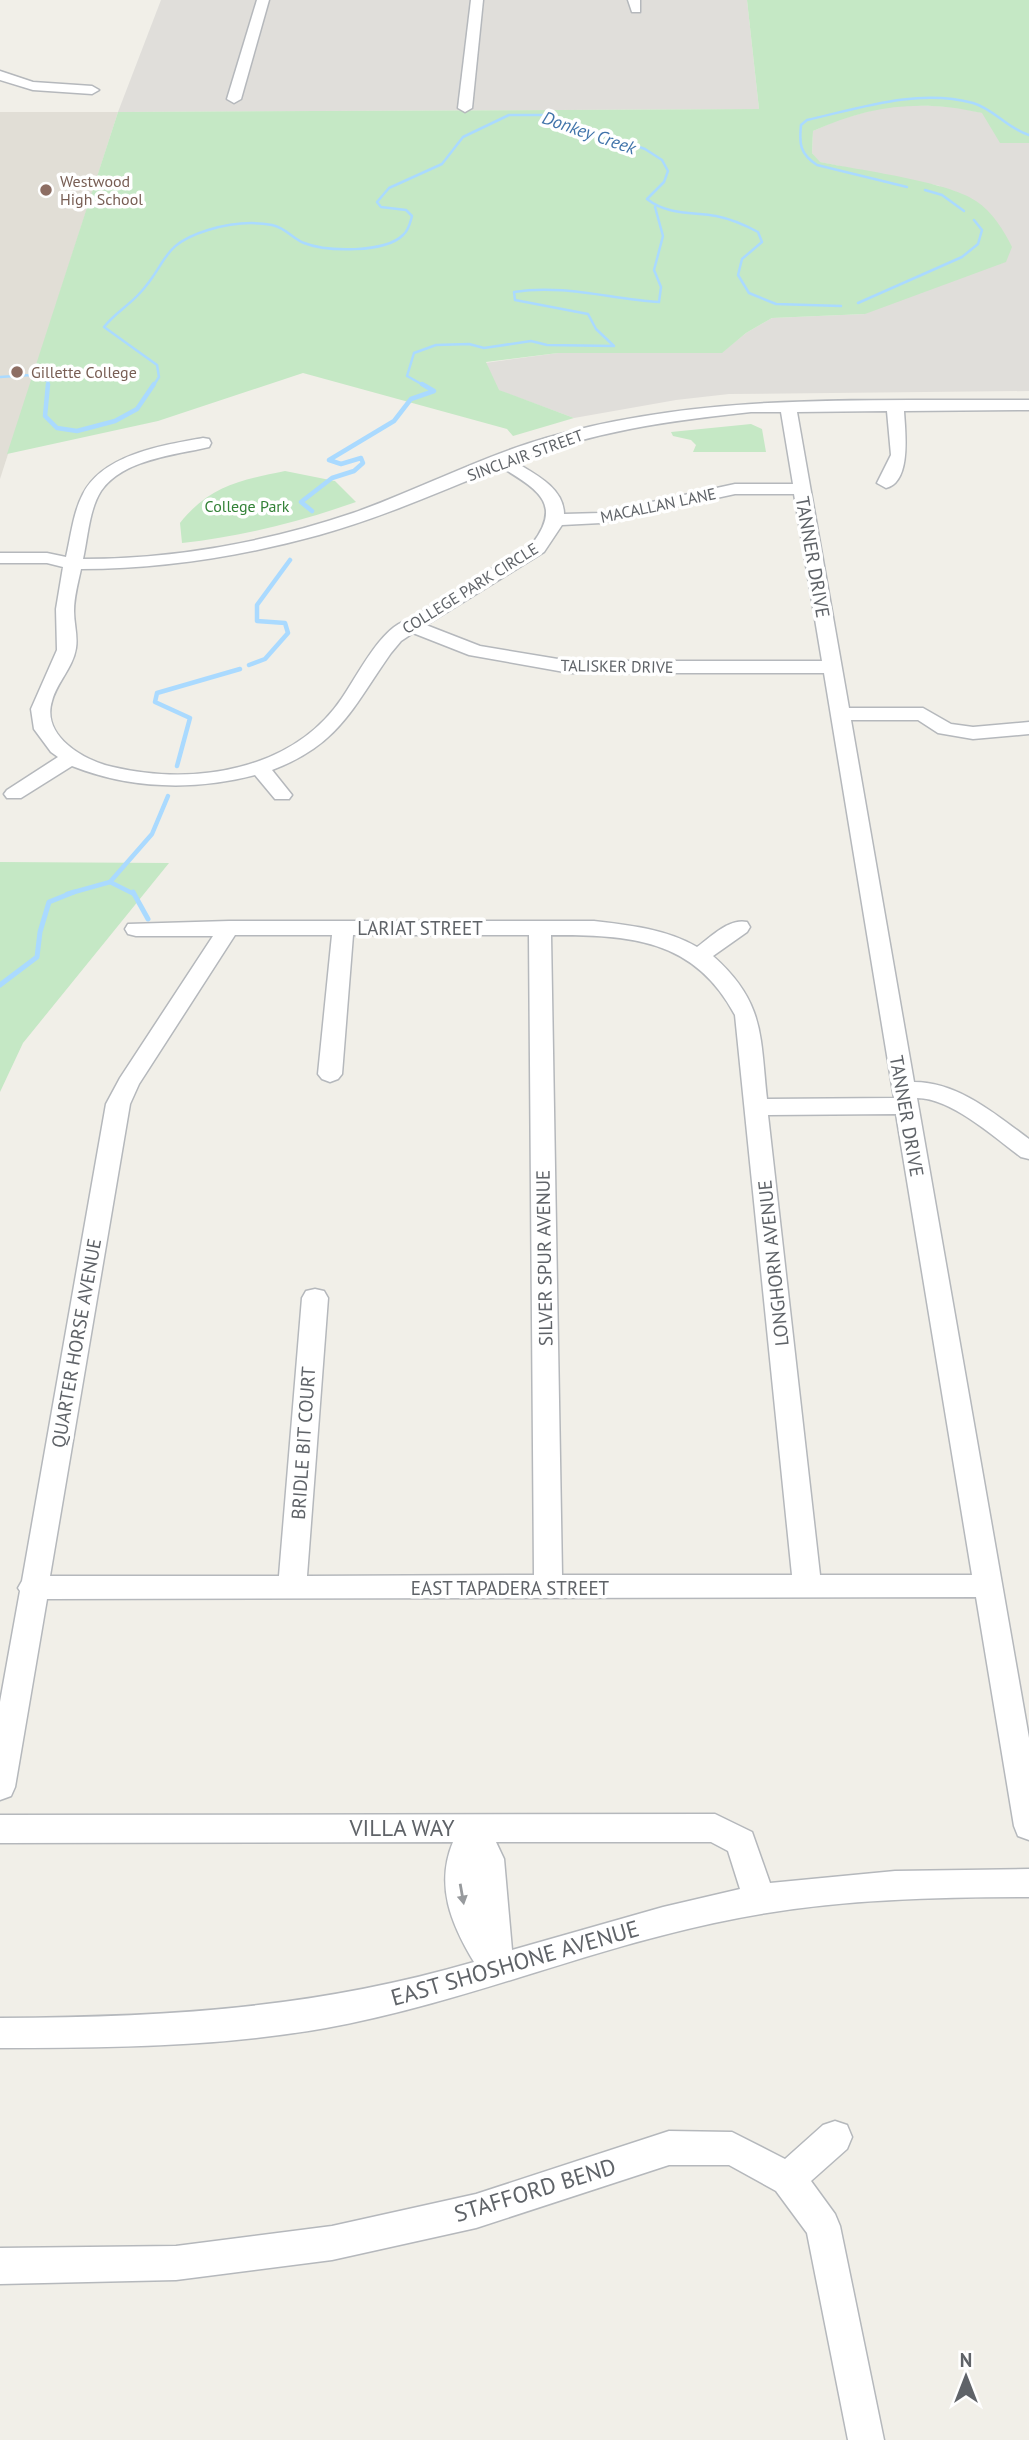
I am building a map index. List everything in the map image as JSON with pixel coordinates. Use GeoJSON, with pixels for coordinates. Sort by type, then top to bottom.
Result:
{"type":"FeatureCollection","features":[{"type":"Feature","properties":{"kind":"street"},"geometry":{"type":"LineString","coordinates":[[234,99],[263,0]]}},
{"type":"Feature","properties":{"kind":"street"},"geometry":{"type":"LineString","coordinates":[[465,108],[477,0]]}},
{"type":"Feature","properties":{"kind":"street"},"geometry":{"type":"LineString","coordinates":[[0,75],[13,82],[34,87],[92,90]]}},
{"type":"Feature","properties":{"kind":"street"},"geometry":{"type":"LineString","coordinates":[[0,92],[9,89],[13,82]]}},
{"type":"Feature","properties":{"kind":"street"},"geometry":{"type":"LineString","coordinates":[[886,483],[899,455],[895,405]]}},
{"type":"Feature","properties":{"kind":"street","name":"SINCLAIR STREET"},"geometry":{"type":"LineString","coordinates":[[0,574],[43,572],[73,564],[117,563],[207,554],[315,531],[361,516],[550,442],[656,417],[704,410],[788,406],[1029,405]]}},
{"type":"Feature","properties":{"kind":"street","name":"TANNER DRIVE"},"geometry":{"type":"LineString","coordinates":[[788,406],[1029,1826]]}},
{"type":"Feature","properties":{"kind":"street","name":"COLLEGE PARK CIRCLE"},"geometry":{"type":"LineString","coordinates":[[204,443],[173,448],[115,472],[95,487],[87,502],[65,608],[68,639],[65,658],[46,687],[40,707],[43,727],[54,743],[70,758],[117,775],[189,780],[230,775],[299,751],[323,733],[340,714],[377,656],[394,637],[409,625],[538,548],[551,534],[557,520]]}},
{"type":"Feature","properties":{"kind":"street"},"geometry":{"type":"LineString","coordinates":[[502,461],[548,491],[556,503],[557,520]]}},
{"type":"Feature","properties":{"kind":"street","name":"MACALLAN LANE"},"geometry":{"type":"LineString","coordinates":[[557,520],[601,519],[702,494],[735,489],[801,489]]}},
{"type":"Feature","properties":{"kind":"street","name":"SINCLAIR STREET"},"geometry":{"type":"LineString","coordinates":[[0,558],[47,558],[73,564]]}},
{"type":"Feature","properties":{"kind":"street","name":"TALISKER DRIVE"},"geometry":{"type":"LineString","coordinates":[[409,625],[476,652],[570,667],[831,667]]}},
{"type":"Feature","properties":{"kind":"street"},"geometry":{"type":"LineString","coordinates":[[839,714],[923,714],[932,724],[969,733],[1029,728]]}},
{"type":"Feature","properties":{"kind":"street"},"geometry":{"type":"LineString","coordinates":[[14,794],[70,758]]}},
{"type":"Feature","properties":{"kind":"street"},"geometry":{"type":"LineString","coordinates":[[259,767],[282,795]]}},
{"type":"Feature","properties":{"kind":"street"},"geometry":{"type":"LineString","coordinates":[[699,955],[739,927]]}},
{"type":"Feature","properties":{"kind":"street","name":"QUARTER HORSE AVENUE"},"geometry":{"type":"LineString","coordinates":[[0,1787],[32,1588],[118,1104],[128,1083],[229,928]]}},
{"type":"Feature","properties":{"kind":"street","name":"LARIAT STREET"},"geometry":{"type":"LineString","coordinates":[[136,929],[540,928],[630,931],[663,939],[699,955]]}},
{"type":"Feature","properties":{"kind":"street","name":"SILVER SPUR AVENUE"},"geometry":{"type":"LineString","coordinates":[[540,928],[548,1588]]}},
{"type":"Feature","properties":{"kind":"street"},"geometry":{"type":"LineString","coordinates":[[331,1074],[343,929]]}},
{"type":"Feature","properties":{"kind":"street","name":"LONGHORN AVENUE"},"geometry":{"type":"LineString","coordinates":[[699,955],[719,972],[737,994],[746,1015],[807,1587]]}},
{"type":"Feature","properties":{"kind":"street"},"geometry":{"type":"LineString","coordinates":[[756,1107],[904,1098],[933,1090],[979,1114],[1029,1151]]}},
{"type":"Feature","properties":{"kind":"street","name":"BRIDLE BIT COURT"},"geometry":{"type":"LineString","coordinates":[[292,1588],[315,1298]]}},
{"type":"Feature","properties":{"kind":"street","name":"EAST TAPADERA STREET"},"geometry":{"type":"LineString","coordinates":[[32,1588],[988,1586]]}},
{"type":"Feature","properties":{"kind":"street"},"geometry":{"type":"LineString","coordinates":[[474,1828],[461,1863],[460,1888],[471,1931],[497,1969]]}},
{"type":"Feature","properties":{"kind":"street","name":"VILLA WAY"},"geometry":{"type":"LineString","coordinates":[[0,1829],[715,1828],[741,1842],[760,1899]]}},
{"type":"Feature","properties":{"kind":"street","name":"EAST SHOSHONE AVENUE"},"geometry":{"type":"LineString","coordinates":[[0,2033],[148,2032],[258,2024],[373,2003],[692,1913],[760,1899],[833,1888],[1029,1882]]}},
{"type":"Feature","properties":{"kind":"street"},"geometry":{"type":"LineString","coordinates":[[788,2179],[835,2137]]}},
{"type":"Feature","properties":{"kind":"street","name":"STAFFORD BEND"},"geometry":{"type":"LineString","coordinates":[[0,2266],[176,2263],[332,2243],[476,2211],[670,2148],[732,2149],[788,2179],[823,2225],[866,2440]]}},
{"type":"Feature","properties":{"kind":"shaded area"},"geometry":{"type":"Polygon","coordinates":[[[161,0],[747,0],[759,109],[118,112],[161,0]]]}},
{"type":"Feature","properties":{"kind":"shaded area"},"geometry":{"type":"Polygon","coordinates":[[[887,106],[955,107],[983,113],[1001,143],[1029,143],[1029,391],[729,394],[676,400],[574,418],[498,390],[485,363],[558,353],[721,353],[746,333],[772,318],[865,314],[940,186],[819,162],[812,153],[813,131],[838,120],[887,106]]]}},
{"type":"Feature","properties":{"kind":"shaded area","name":"Westwood High School"},"geometry":{"type":"Polygon","coordinates":[[[0,112],[118,112],[0,479],[0,112]]]}},
{"type":"Feature","properties":{"kind":"green space"},"geometry":{"type":"Polygon","coordinates":[[[747,0],[1029,0],[1029,143],[1000,143],[982,113],[938,106],[875,110],[813,131],[812,153],[820,162],[924,182],[963,194],[982,205],[1012,247],[1006,262],[865,314],[772,318],[746,333],[722,353],[558,353],[486,362],[499,390],[574,418],[513,436],[507,429],[303,373],[158,421],[7,454],[118,112],[759,109],[747,0]]]}},
{"type":"Feature","properties":{"kind":"green space"},"geometry":{"type":"Polygon","coordinates":[[[751,424],[762,429],[766,452],[693,452],[696,445],[691,440],[673,436],[671,432],[751,424]]]}},
{"type":"Feature","properties":{"kind":"green space","name":"College Park"},"geometry":{"type":"Polygon","coordinates":[[[285,471],[335,481],[356,502],[270,527],[182,543],[180,523],[202,501],[227,486],[285,471]]]}},
{"type":"Feature","properties":{"kind":"green space"},"geometry":{"type":"Polygon","coordinates":[[[0,862],[169,863],[23,1043],[0,1092],[0,862]]]}},
{"type":"Feature","properties":{"kind":"waterway","name":"Donkey Creek"},"geometry":{"type":"LineString","coordinates":[[907,187],[817,165],[807,157],[802,148],[801,125],[807,120],[868,105],[931,98],[952,99],[981,106],[1029,135]]}},
{"type":"Feature","properties":{"kind":"waterway","name":"Donkey Creek"},"geometry":{"type":"LineString","coordinates":[[153,386],[159,377],[157,365],[104,327],[139,294],[166,256],[181,242],[208,230],[248,223],[277,226],[304,243],[327,248],[370,248],[395,241],[407,231],[412,216],[406,210],[381,207],[377,202],[389,188],[442,164],[463,137],[509,115],[542,115],[645,149],[662,160],[668,171],[664,182],[647,199],[663,208],[722,217],[758,232],[762,242],[742,259],[738,275],[749,293],[776,304],[841,306]]}},
{"type":"Feature","properties":{"kind":"waterway","name":"Donkey Creek"},"geometry":{"type":"LineString","coordinates":[[925,190],[942,195],[964,211]]}},
{"type":"Feature","properties":{"kind":"waterway"},"geometry":{"type":"LineString","coordinates":[[425,386],[407,376],[414,353],[436,345],[469,344],[484,348],[531,341],[547,345],[614,346],[596,329],[588,314],[515,300],[514,292],[568,291],[659,302],[661,287],[654,270],[663,236],[655,207]]}},
{"type":"Feature","properties":{"kind":"waterway","name":"Donkey Creek"},"geometry":{"type":"LineString","coordinates":[[858,303],[962,257],[978,244],[982,230],[974,220]]}},
{"type":"Feature","properties":{"kind":"waterway","name":"Donkey Creek"},"geometry":{"type":"LineString","coordinates":[[0,377],[31,375],[48,381],[48,384]]}},
{"type":"Feature","properties":{"kind":"waterway","name":"Donkey Creek"},"geometry":{"type":"LineString","coordinates":[[48,384],[45,416],[57,428],[77,431],[115,421],[137,409],[154,384]]}},
{"type":"Feature","properties":{"kind":"waterway"},"geometry":{"type":"LineString","coordinates":[[312,511],[301,502],[332,478],[354,471],[363,463],[361,458],[341,464],[329,460],[394,421],[411,399],[434,391],[422,384]]}},
{"type":"Feature","properties":{"kind":"waterway"},"geometry":{"type":"LineString","coordinates":[[249,665],[265,659],[288,633],[285,623],[257,621],[257,605],[290,560]]}},
{"type":"Feature","properties":{"kind":"waterway"},"geometry":{"type":"LineString","coordinates":[[177,766],[190,718],[155,702],[157,693],[240,669]]}},
{"type":"Feature","properties":{"kind":"waterway"},"geometry":{"type":"LineString","coordinates":[[110,882],[152,834],[168,796]]}},
{"type":"Feature","properties":{"kind":"waterway"},"geometry":{"type":"LineString","coordinates":[[74,892],[110,882]]}},
{"type":"Feature","properties":{"kind":"waterway"},"geometry":{"type":"LineString","coordinates":[[110,882],[134,894]]}},
{"type":"Feature","properties":{"kind":"waterway"},"geometry":{"type":"LineString","coordinates":[[0,985],[37,957],[40,932],[49,902],[74,892]]}},
{"type":"Feature","properties":{"kind":"waterway"},"geometry":{"type":"LineString","coordinates":[[67,894],[74,892]]}},
{"type":"Feature","properties":{"kind":"waterway"},"geometry":{"type":"LineString","coordinates":[[133,892],[148,919]]}},
{"type":"Feature","properties":{"kind":"place","name":"Westwood High School"},"geometry":{"type":"Point","coordinates":[46,190]}},
{"type":"Feature","properties":{"kind":"place","name":"Gillette College"},"geometry":{"type":"Point","coordinates":[17,372]}}]}
